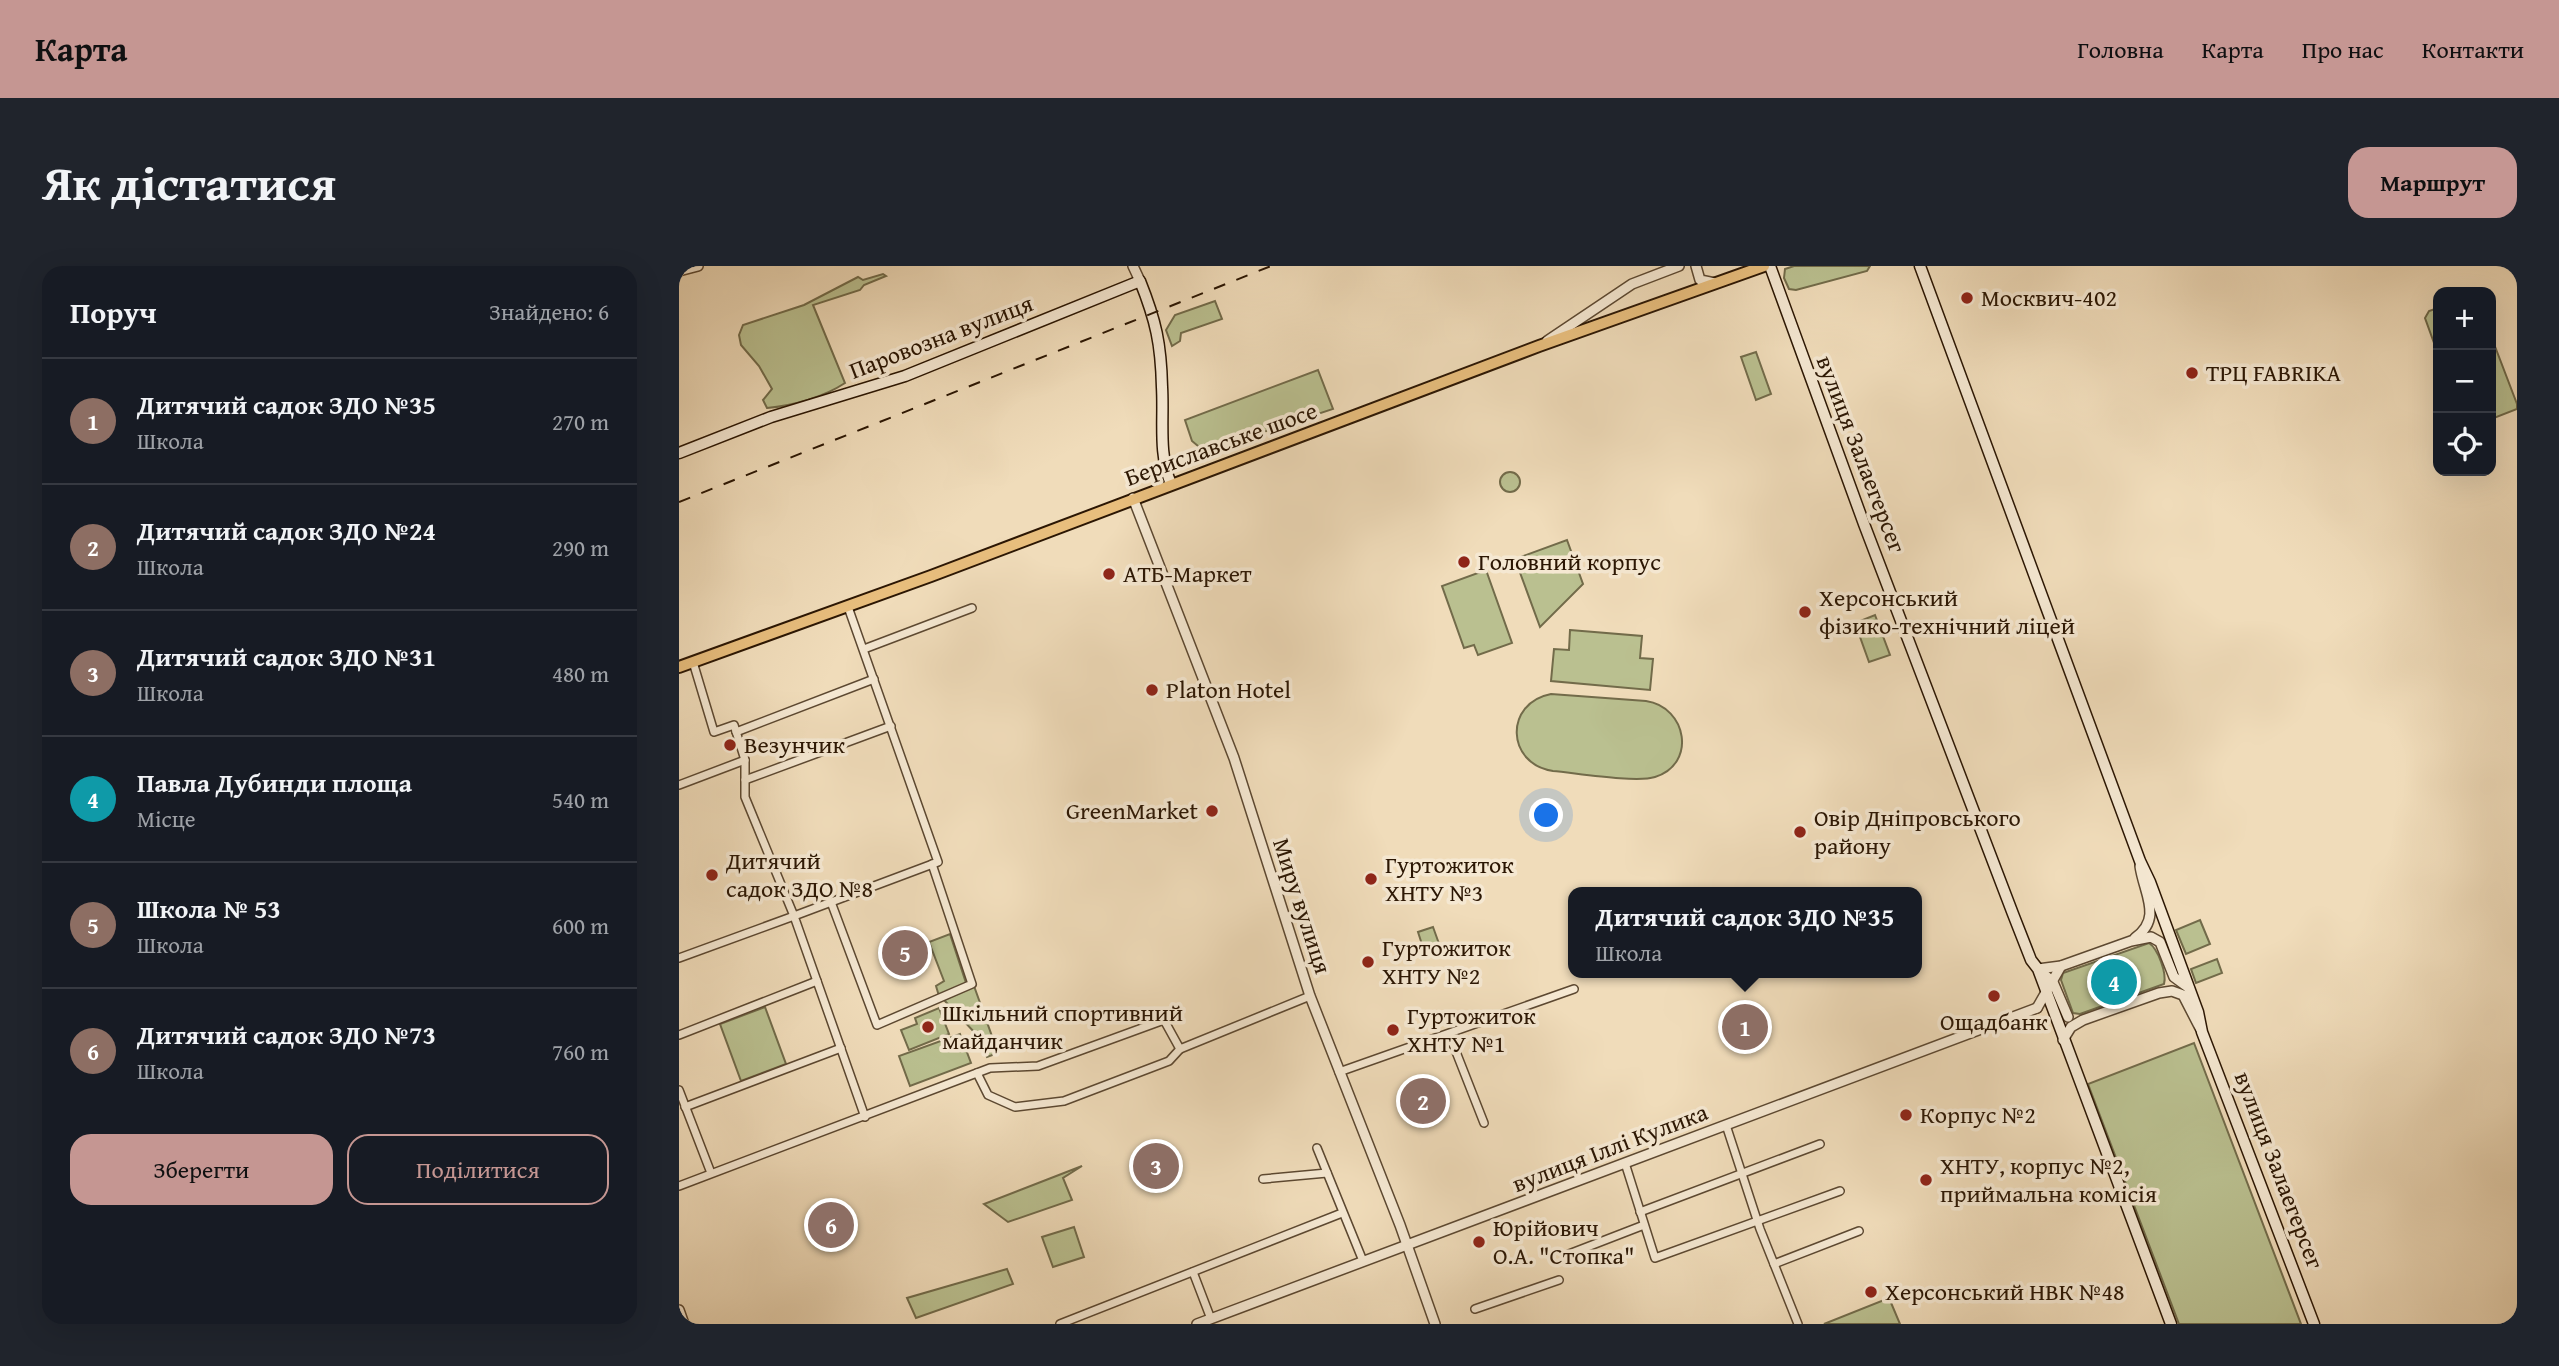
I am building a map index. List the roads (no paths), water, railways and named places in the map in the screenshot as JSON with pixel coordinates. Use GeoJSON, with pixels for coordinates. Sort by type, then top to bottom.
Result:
{"type":"FeatureCollection","features":[{"type":"Feature","properties":{"kind":"main road","name":"Бериславське шосе"},"geometry":{"type":"LineString","coordinates":[[679,667],[848,607],[1539,346],[1767,266]]}},
{"type":"Feature","properties":{"kind":"main road","name":"вулиця Залаегерсег"},"geometry":{"type":"LineString","coordinates":[[1767,266],[2063,1040]]}},
{"type":"Feature","properties":{"kind":"main road"},"geometry":{"type":"LineString","coordinates":[[1920,266],[2140,861]]}},
{"type":"Feature","properties":{"kind":"main road","name":"Паровозна вулиця"},"geometry":{"type":"LineString","coordinates":[[679,453],[771,417],[905,376],[1140,281]]}},
{"type":"Feature","properties":{"kind":"main road"},"geometry":{"type":"LineString","coordinates":[[1140,281],[1158,333],[1163,451],[1165,469],[1171,484]]}},
{"type":"Feature","properties":{"kind":"main road","name":"вулиця Залаегерсег"},"geometry":{"type":"LineString","coordinates":[[2140,861],[2189,989],[2202,1032],[2315,1324]]}},
{"type":"Feature","properties":{"kind":"main road"},"geometry":{"type":"LineString","coordinates":[[2063,1040],[2171,1324]]}},
{"type":"Feature","properties":{"kind":"street"},"geometry":{"type":"LineString","coordinates":[[679,271],[698,266]]}},
{"type":"Feature","properties":{"kind":"street"},"geometry":{"type":"LineString","coordinates":[[1133,266],[1140,281]]}},
{"type":"Feature","properties":{"kind":"street"},"geometry":{"type":"LineString","coordinates":[[1539,346],[1632,284],[1679,266]]}},
{"type":"Feature","properties":{"kind":"street"},"geometry":{"type":"LineString","coordinates":[[1696,266],[1700,280],[1715,283]]}},
{"type":"Feature","properties":{"kind":"street","name":"Миру вулиця"},"geometry":{"type":"LineString","coordinates":[[1133,498],[1234,758],[1310,996],[1436,1324]]}},
{"type":"Feature","properties":{"kind":"street"},"geometry":{"type":"LineString","coordinates":[[831,902],[877,1025],[972,984],[891,726],[848,607]]}},
{"type":"Feature","properties":{"kind":"street"},"geometry":{"type":"LineString","coordinates":[[864,649],[972,607]]}},
{"type":"Feature","properties":{"kind":"street"},"geometry":{"type":"LineString","coordinates":[[693,662],[714,732],[734,726],[745,760],[745,797],[795,916],[866,1117]]}},
{"type":"Feature","properties":{"kind":"street"},"geometry":{"type":"LineString","coordinates":[[736,732],[874,678]]}},
{"type":"Feature","properties":{"kind":"street"},"geometry":{"type":"LineString","coordinates":[[745,780],[891,726]]}},
{"type":"Feature","properties":{"kind":"street"},"geometry":{"type":"LineString","coordinates":[[679,785],[745,760]]}},
{"type":"Feature","properties":{"kind":"street"},"geometry":{"type":"LineString","coordinates":[[2131,941],[2144,932],[2152,913],[2140,861]]}},
{"type":"Feature","properties":{"kind":"street"},"geometry":{"type":"LineString","coordinates":[[679,958],[935,863]]}},
{"type":"Feature","properties":{"kind":"street"},"geometry":{"type":"LineString","coordinates":[[2038,969],[2061,966],[2131,941],[2151,937],[2160,942],[2174,977],[2189,989]]}},
{"type":"Feature","properties":{"kind":"street"},"geometry":{"type":"LineString","coordinates":[[2159,993],[2169,986],[2179,963]]}},
{"type":"Feature","properties":{"kind":"street"},"geometry":{"type":"LineString","coordinates":[[2061,966],[2037,1008],[2083,1020]]}},
{"type":"Feature","properties":{"kind":"street"},"geometry":{"type":"LineString","coordinates":[[2038,969],[2053,982],[2068,1017]]}},
{"type":"Feature","properties":{"kind":"street"},"geometry":{"type":"LineString","coordinates":[[679,1035],[817,981]]}},
{"type":"Feature","properties":{"kind":"street"},"geometry":{"type":"LineString","coordinates":[[1339,1072],[1574,989]]}},
{"type":"Feature","properties":{"kind":"street"},"geometry":{"type":"LineString","coordinates":[[2063,1040],[2071,1027],[2083,1020],[2159,993],[2172,991],[2183,995],[2202,1032]]}},
{"type":"Feature","properties":{"kind":"street"},"geometry":{"type":"LineString","coordinates":[[977,1073],[988,1095],[1015,1107],[1064,1101],[1169,1061],[1180,1049],[1310,996]]}},
{"type":"Feature","properties":{"kind":"street","name":"вулиця Іллі Кулика"},"geometry":{"type":"LineString","coordinates":[[1197,1324],[2037,1008]]}},
{"type":"Feature","properties":{"kind":"street"},"geometry":{"type":"LineString","coordinates":[[679,1186],[990,1068],[1038,1066],[1164,1020],[1180,1049]]}},
{"type":"Feature","properties":{"kind":"street"},"geometry":{"type":"LineString","coordinates":[[1449,1034],[1484,1123]]}},
{"type":"Feature","properties":{"kind":"street"},"geometry":{"type":"LineString","coordinates":[[685,1107],[841,1048]]}},
{"type":"Feature","properties":{"kind":"street"},"geometry":{"type":"LineString","coordinates":[[679,1090],[711,1173]]}},
{"type":"Feature","properties":{"kind":"street"},"geometry":{"type":"LineString","coordinates":[[1726,1125],[1757,1221],[1798,1324]]}},
{"type":"Feature","properties":{"kind":"street"},"geometry":{"type":"LineString","coordinates":[[1640,1212],[1820,1144]]}},
{"type":"Feature","properties":{"kind":"street"},"geometry":{"type":"LineString","coordinates":[[1317,1148],[1363,1261]]}},
{"type":"Feature","properties":{"kind":"street"},"geometry":{"type":"LineString","coordinates":[[1625,1163],[1655,1258],[1840,1191]]}},
{"type":"Feature","properties":{"kind":"street"},"geometry":{"type":"LineString","coordinates":[[1263,1179],[1327,1173]]}},
{"type":"Feature","properties":{"kind":"street"},"geometry":{"type":"LineString","coordinates":[[1060,1324],[1342,1213]]}},
{"type":"Feature","properties":{"kind":"street"},"geometry":{"type":"LineString","coordinates":[[1569,1254],[1644,1225]]}},
{"type":"Feature","properties":{"kind":"street"},"geometry":{"type":"LineString","coordinates":[[1774,1264],[1859,1231]]}},
{"type":"Feature","properties":{"kind":"street"},"geometry":{"type":"LineString","coordinates":[[1193,1272],[1211,1319]]}},
{"type":"Feature","properties":{"kind":"street"},"geometry":{"type":"LineString","coordinates":[[1475,1309],[1559,1280]]}},
{"type":"Feature","properties":{"kind":"street"},"geometry":{"type":"LineString","coordinates":[[679,1310],[684,1324]]}},
{"type":"Feature","properties":{"kind":"railway"},"geometry":{"type":"LineString","coordinates":[[679,502],[1271,266]]}},
{"type":"Feature","properties":{"kind":"place","name":"Москвич-402"},"geometry":{"type":"Point","coordinates":[1967,298]}},
{"type":"Feature","properties":{"kind":"place","name":"ТРЦ FABRIKA"},"geometry":{"type":"Point","coordinates":[2192,373]}},
{"type":"Feature","properties":{"kind":"place","name":"Головний корпус"},"geometry":{"type":"Point","coordinates":[1464,562]}},
{"type":"Feature","properties":{"kind":"place","name":"АТБ-Маркет"},"geometry":{"type":"Point","coordinates":[1109,574]}},
{"type":"Feature","properties":{"kind":"place","name":"Херсонський фізико-технічний ліцей"},"geometry":{"type":"Point","coordinates":[1805,612]}},
{"type":"Feature","properties":{"kind":"place","name":"Platon Hotel"},"geometry":{"type":"Point","coordinates":[1152,690]}},
{"type":"Feature","properties":{"kind":"place","name":"Везунчик"},"geometry":{"type":"Point","coordinates":[730,745]}},
{"type":"Feature","properties":{"kind":"place","name":"GreenMarket"},"geometry":{"type":"Point","coordinates":[1212,811]}},
{"type":"Feature","properties":{"kind":"place","name":"Овір Дніпровського району"},"geometry":{"type":"Point","coordinates":[1800,832]}},
{"type":"Feature","properties":{"kind":"place","name":"Дитячий садок ЗДО №8"},"geometry":{"type":"Point","coordinates":[712,875]}},
{"type":"Feature","properties":{"kind":"place","name":"Гуртожиток ХНТУ №3"},"geometry":{"type":"Point","coordinates":[1371,879]}},
{"type":"Feature","properties":{"kind":"place","name":"Школа № 53"},"geometry":{"type":"Point","coordinates":[905,953]}},
{"type":"Feature","properties":{"kind":"place","name":"Гуртожиток ХНТУ №2"},"geometry":{"type":"Point","coordinates":[1368,962]}},
{"type":"Feature","properties":{"kind":"place","name":"Павла Дубинди площа"},"geometry":{"type":"Point","coordinates":[2114,982]}},
{"type":"Feature","properties":{"kind":"place","name":"Ощадбанк"},"geometry":{"type":"Point","coordinates":[1994,996]}},
{"type":"Feature","properties":{"kind":"place","name":"Шкільний спортивний майданчик"},"geometry":{"type":"Point","coordinates":[928,1027]}},
{"type":"Feature","properties":{"kind":"place","name":"Дитячий садок ЗДО №35"},"geometry":{"type":"Point","coordinates":[1745,1027]}},
{"type":"Feature","properties":{"kind":"place","name":"Гуртожиток ХНТУ №1"},"geometry":{"type":"Point","coordinates":[1393,1030]}},
{"type":"Feature","properties":{"kind":"place","name":"Дитячий садок ЗДО №24"},"geometry":{"type":"Point","coordinates":[1423,1101]}},
{"type":"Feature","properties":{"kind":"place","name":"Корпус №2"},"geometry":{"type":"Point","coordinates":[1906,1115]}},
{"type":"Feature","properties":{"kind":"place","name":"Дитячий садок ЗДО №31"},"geometry":{"type":"Point","coordinates":[1156,1166]}},
{"type":"Feature","properties":{"kind":"place","name":"ХНТУ, корпус №2, приймальна комісія"},"geometry":{"type":"Point","coordinates":[1926,1180]}},
{"type":"Feature","properties":{"kind":"place","name":"Дитячий садок ЗДО №73"},"geometry":{"type":"Point","coordinates":[831,1225]}},
{"type":"Feature","properties":{"kind":"place","name":"Юрійович О.А. \"Стопка\""},"geometry":{"type":"Point","coordinates":[1479,1242]}},
{"type":"Feature","properties":{"kind":"place","name":"Херсонський НВК №48"},"geometry":{"type":"Point","coordinates":[1871,1292]}}]}
